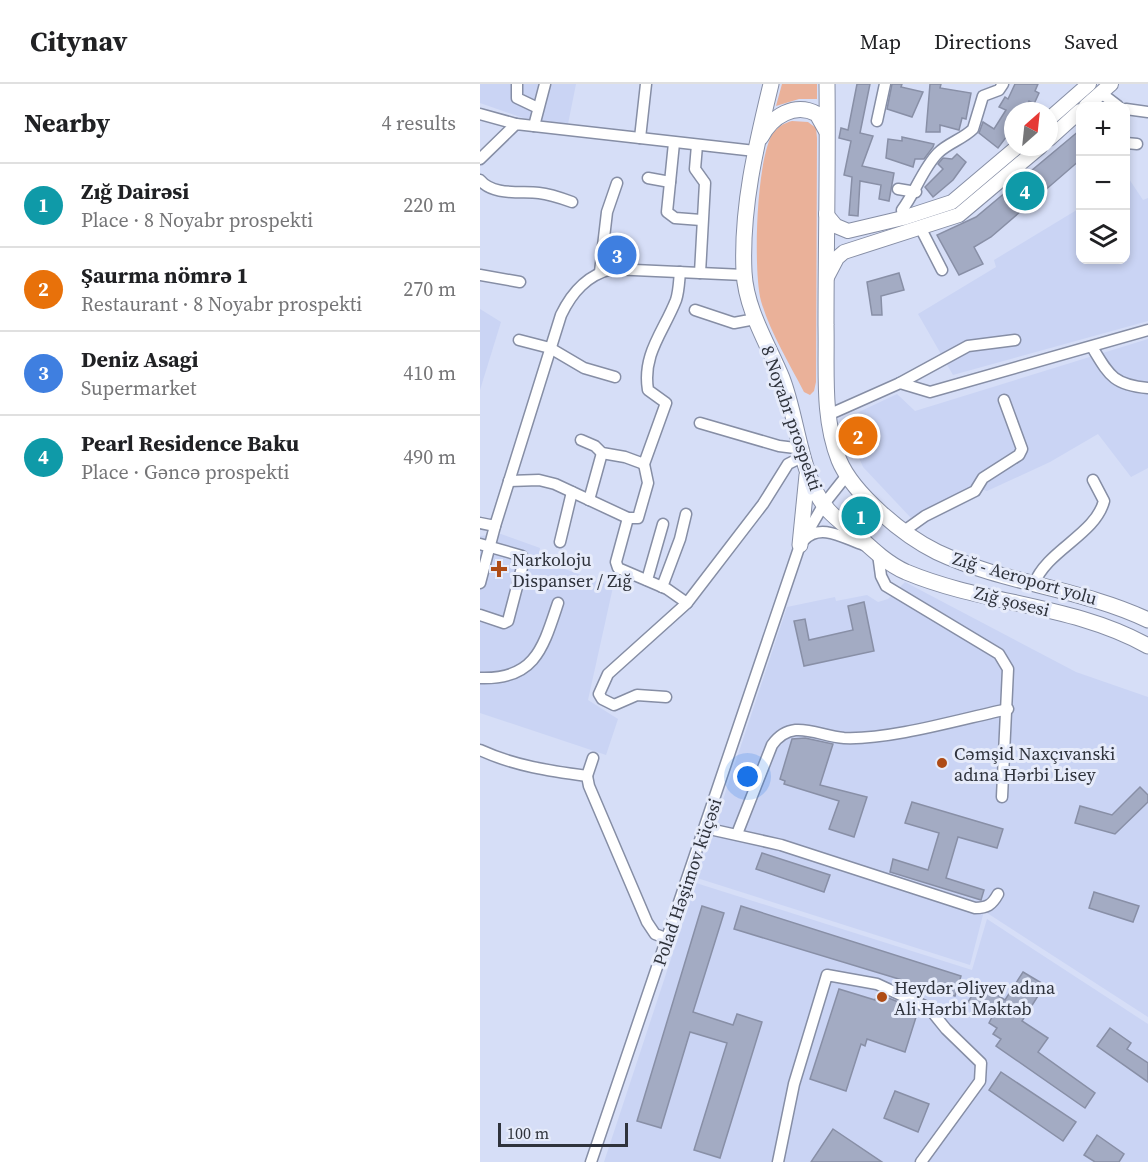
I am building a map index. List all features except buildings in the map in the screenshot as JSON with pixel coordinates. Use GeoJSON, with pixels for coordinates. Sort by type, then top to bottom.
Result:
{"type":"FeatureCollection","features":[{"type":"Feature","properties":{"kind":"highway","name":"8 Noyabr prospekti"},"geometry":{"type":"LineString","coordinates":[[771,84],[755,151],[745,218],[744,275],[755,319],[790,399],[808,472],[824,504],[874,550]]}},
{"type":"Feature","properties":{"kind":"highway","name":"8 Noyabr prospekti"},"geometry":{"type":"LineString","coordinates":[[827,84],[828,415],[836,448],[847,475],[869,500],[904,531]]}},
{"type":"Feature","properties":{"kind":"highway"},"geometry":{"type":"LineString","coordinates":[[755,151],[762,134],[773,121],[796,109],[817,114],[827,135]]}},
{"type":"Feature","properties":{"kind":"highway"},"geometry":{"type":"LineString","coordinates":[[800,545],[808,472]]}},
{"type":"Feature","properties":{"kind":"highway","name":"Zığ - Aeroport yolu"},"geometry":{"type":"LineString","coordinates":[[904,531],[945,556],[1034,584],[1108,603],[1148,621]]}},
{"type":"Feature","properties":{"kind":"highway","name":"Zığ şosesi"},"geometry":{"type":"LineString","coordinates":[[874,550],[907,572],[1014,603],[1087,619],[1148,646]]}},
{"type":"Feature","properties":{"kind":"main road"},"geometry":{"type":"LineString","coordinates":[[1089,102],[1100,87]]}},
{"type":"Feature","properties":{"kind":"main road"},"geometry":{"type":"LineString","coordinates":[[1058,113],[1100,87]]}},
{"type":"Feature","properties":{"kind":"main road"},"geometry":{"type":"LineString","coordinates":[[1058,132],[1076,118]]}},
{"type":"Feature","properties":{"kind":"main road"},"geometry":{"type":"LineString","coordinates":[[826,214],[836,226],[848,231],[903,218],[952,202],[1006,156]]}},
{"type":"Feature","properties":{"kind":"main road"},"geometry":{"type":"LineString","coordinates":[[826,279],[837,258],[844,252],[959,215],[1029,156]]}},
{"type":"Feature","properties":{"kind":"street"},"geometry":{"type":"LineString","coordinates":[[517,84],[517,98],[538,108]]}},
{"type":"Feature","properties":{"kind":"street"},"geometry":{"type":"LineString","coordinates":[[534,126],[545,84]]}},
{"type":"Feature","properties":{"kind":"street"},"geometry":{"type":"LineString","coordinates":[[640,138],[646,84]]}},
{"type":"Feature","properties":{"kind":"street"},"geometry":{"type":"LineString","coordinates":[[877,121],[885,84]]}},
{"type":"Feature","properties":{"kind":"street"},"geometry":{"type":"LineString","coordinates":[[903,218],[902,210],[916,192],[927,168],[939,152],[974,129],[982,96],[999,90],[1003,84]]}},
{"type":"Feature","properties":{"kind":"street"},"geometry":{"type":"LineString","coordinates":[[1100,87],[1114,102]]}},
{"type":"Feature","properties":{"kind":"street"},"geometry":{"type":"LineString","coordinates":[[1130,110],[1148,112]]}},
{"type":"Feature","properties":{"kind":"street"},"geometry":{"type":"LineString","coordinates":[[480,114],[516,124],[755,151]]}},
{"type":"Feature","properties":{"kind":"street"},"geometry":{"type":"LineString","coordinates":[[480,159],[516,124]]}},
{"type":"Feature","properties":{"kind":"street"},"geometry":{"type":"LineString","coordinates":[[674,142],[667,212],[675,218],[701,220]]}},
{"type":"Feature","properties":{"kind":"street"},"geometry":{"type":"LineString","coordinates":[[1130,143],[1137,144]]}},
{"type":"Feature","properties":{"kind":"street"},"geometry":{"type":"LineString","coordinates":[[697,145],[695,169],[705,183],[701,220],[700,273]]}},
{"type":"Feature","properties":{"kind":"street"},"geometry":{"type":"LineString","coordinates":[[648,178],[670,182]]}},
{"type":"Feature","properties":{"kind":"street"},"geometry":{"type":"LineString","coordinates":[[480,180],[489,187],[520,193],[548,194],[572,202]]}},
{"type":"Feature","properties":{"kind":"street"},"geometry":{"type":"LineString","coordinates":[[600,272],[608,212],[617,183]]}},
{"type":"Feature","properties":{"kind":"street"},"geometry":{"type":"LineString","coordinates":[[898,189],[916,192]]}},
{"type":"Feature","properties":{"kind":"street"},"geometry":{"type":"LineString","coordinates":[[921,228],[942,270]]}},
{"type":"Feature","properties":{"kind":"street"},"geometry":{"type":"LineString","coordinates":[[480,584],[485,545],[495,526],[550,348],[567,301],[580,285],[600,272],[626,269],[744,275]]}},
{"type":"Feature","properties":{"kind":"street"},"geometry":{"type":"LineString","coordinates":[[509,481],[539,480],[572,492],[628,518],[638,518],[648,483],[644,464],[666,403],[648,390],[646,379],[656,337],[675,301],[680,272]]}},
{"type":"Feature","properties":{"kind":"street"},"geometry":{"type":"LineString","coordinates":[[480,275],[520,282]]}},
{"type":"Feature","properties":{"kind":"street"},"geometry":{"type":"LineString","coordinates":[[695,310],[734,323],[755,319]]}},
{"type":"Feature","properties":{"kind":"street"},"geometry":{"type":"LineString","coordinates":[[900,383],[930,392],[1148,330]]}},
{"type":"Feature","properties":{"kind":"street"},"geometry":{"type":"LineString","coordinates":[[519,340],[550,348],[584,368],[615,376]]}},
{"type":"Feature","properties":{"kind":"street"},"geometry":{"type":"LineString","coordinates":[[828,415],[900,383],[968,346],[1015,340]]}},
{"type":"Feature","properties":{"kind":"street"},"geometry":{"type":"LineString","coordinates":[[1092,347],[1108,373],[1117,382],[1129,387],[1148,388]]}},
{"type":"Feature","properties":{"kind":"street"},"geometry":{"type":"LineString","coordinates":[[904,531],[925,516],[975,491],[983,478],[1019,455],[1022,449],[1004,400]]}},
{"type":"Feature","properties":{"kind":"street"},"geometry":{"type":"LineString","coordinates":[[700,423],[803,452]]}},
{"type":"Feature","properties":{"kind":"street"},"geometry":{"type":"LineString","coordinates":[[581,440],[595,446],[602,453],[625,457],[644,464]]}},
{"type":"Feature","properties":{"kind":"street"},"geometry":{"type":"LineString","coordinates":[[666,697],[637,695],[614,705],[602,699],[600,694],[608,674],[687,603],[763,504],[788,464],[803,452]]}},
{"type":"Feature","properties":{"kind":"street"},"geometry":{"type":"LineString","coordinates":[[589,500],[602,453]]}},
{"type":"Feature","properties":{"kind":"street","name":"Polad Həşimov küçəsi"},"geometry":{"type":"LineString","coordinates":[[591,1162],[800,545],[824,504],[847,475]]}},
{"type":"Feature","properties":{"kind":"street","name":"Zığ şosesi"},"geometry":{"type":"LineString","coordinates":[[1034,584],[1042,570],[1096,518],[1104,501],[1093,480]]}},
{"type":"Feature","properties":{"kind":"street"},"geometry":{"type":"LineString","coordinates":[[560,542],[572,492]]}},
{"type":"Feature","properties":{"kind":"street"},"geometry":{"type":"LineString","coordinates":[[662,587],[680,539],[686,514]]}},
{"type":"Feature","properties":{"kind":"street"},"geometry":{"type":"LineString","coordinates":[[628,518],[616,562],[618,568],[662,587],[687,603]]}},
{"type":"Feature","properties":{"kind":"street"},"geometry":{"type":"LineString","coordinates":[[480,523],[495,526]]}},
{"type":"Feature","properties":{"kind":"street"},"geometry":{"type":"LineString","coordinates":[[647,580],[663,524]]}},
{"type":"Feature","properties":{"kind":"street"},"geometry":{"type":"LineString","coordinates":[[800,545],[812,534],[826,531],[874,550],[883,581],[891,590],[999,654],[1008,669],[1008,709],[1002,797]]}},
{"type":"Feature","properties":{"kind":"street"},"geometry":{"type":"LineString","coordinates":[[480,615],[504,623],[508,621],[524,560],[522,556],[485,545]]}},
{"type":"Feature","properties":{"kind":"street"},"geometry":{"type":"LineString","coordinates":[[480,678],[500,679],[528,667],[543,647],[558,603]]}},
{"type":"Feature","properties":{"kind":"street"},"geometry":{"type":"LineString","coordinates":[[737,834],[772,745],[779,736],[789,730],[799,729],[842,738],[874,736],[1008,709]]}},
{"type":"Feature","properties":{"kind":"street"},"geometry":{"type":"LineString","coordinates":[[480,750],[502,760],[539,770],[587,776]]}},
{"type":"Feature","properties":{"kind":"street"},"geometry":{"type":"LineString","coordinates":[[593,758],[587,776],[589,786],[647,922],[655,934],[668,939]]}},
{"type":"Feature","properties":{"kind":"street"},"geometry":{"type":"LineString","coordinates":[[705,828],[781,845],[975,908],[985,908],[992,904],[998,894]]}},
{"type":"Feature","properties":{"kind":"street"},"geometry":{"type":"LineString","coordinates":[[778,1162],[794,1084],[827,975],[877,984],[929,1008],[946,1029],[981,1063],[980,1081],[921,1162]]}},
{"type":"Feature","properties":{"kind":"shaded area"},"geometry":{"type":"Polygon","coordinates":[[[480,84],[576,84],[568,124],[523,118],[480,103],[480,84]]]}},
{"type":"Feature","properties":{"kind":"shaded area"},"geometry":{"type":"Polygon","coordinates":[[[782,84],[817,84],[817,99],[799,99],[776,106],[782,84]]]}},
{"type":"Feature","properties":{"kind":"shaded area"},"geometry":{"type":"Polygon","coordinates":[[[792,121],[808,122],[816,128],[817,138],[816,382],[814,391],[810,395],[804,392],[769,324],[761,301],[757,265],[760,189],[767,146],[773,133],[779,127],[792,121]]]}},
{"type":"Feature","properties":{"kind":"shaded area"},"geometry":{"type":"Polygon","coordinates":[[[1130,180],[1143,200],[1148,198],[1148,321],[953,375],[918,314],[996,267],[994,260],[1076,210],[1076,264],[1130,264],[1130,180]]]}},
{"type":"Feature","properties":{"kind":"shaded area"},"geometry":{"type":"Polygon","coordinates":[[[480,309],[501,322],[480,390],[480,309]]]}},
{"type":"Feature","properties":{"kind":"shaded area"},"geometry":{"type":"Polygon","coordinates":[[[1148,339],[1148,468],[1131,477],[1098,434],[1050,462],[987,491],[974,487],[911,518],[863,467],[842,420],[897,394],[915,411],[1148,339]]]}},
{"type":"Feature","properties":{"kind":"shaded area"},"geometry":{"type":"Polygon","coordinates":[[[501,534],[540,548],[538,559],[613,587],[588,700],[618,719],[606,755],[480,713],[480,536],[501,534]]]}},
{"type":"Feature","properties":{"kind":"shaded area","name":"Cəmşid Naxçıvanski adına Hərbi Lisey"},"geometry":{"type":"Polygon","coordinates":[[[905,582],[1076,672],[1148,697],[1148,1017],[984,911],[970,965],[697,878],[787,607],[835,597],[836,601],[867,595],[878,602],[888,599],[905,582]]]}},
{"type":"Feature","properties":{"kind":"shaded area","name":"Heydər Əliyev adına Ali Hərbi Məktəb"},"geometry":{"type":"Polygon","coordinates":[[[696,883],[972,970],[987,919],[1148,1024],[1148,1162],[604,1162],[696,883]]]}},
{"type":"Feature","properties":{"kind":"place","name":"Pearl Residence Baku"},"geometry":{"type":"Point","coordinates":[1025,191]}},
{"type":"Feature","properties":{"kind":"place","name":"Deniz Asagi"},"geometry":{"type":"Point","coordinates":[617,255]}},
{"type":"Feature","properties":{"kind":"place","name":"Şaurma nömrә 1"},"geometry":{"type":"Point","coordinates":[858,436]}},
{"type":"Feature","properties":{"kind":"place","name":"Zığ Dairəsi"},"geometry":{"type":"Point","coordinates":[861,516]}},
{"type":"Feature","properties":{"kind":"place","name":"Narkoloju Dispanser / Zığ"},"geometry":{"type":"Point","coordinates":[499,569]}},
{"type":"Feature","properties":{"kind":"place","name":"Cəmşid Naxçıvanski adına Hərbi Lisey"},"geometry":{"type":"Point","coordinates":[942,763]}},
{"type":"Feature","properties":{"kind":"place","name":"Heydər Əliyev adına Ali Hərbi Məktəb"},"geometry":{"type":"Point","coordinates":[882,997]}}]}
